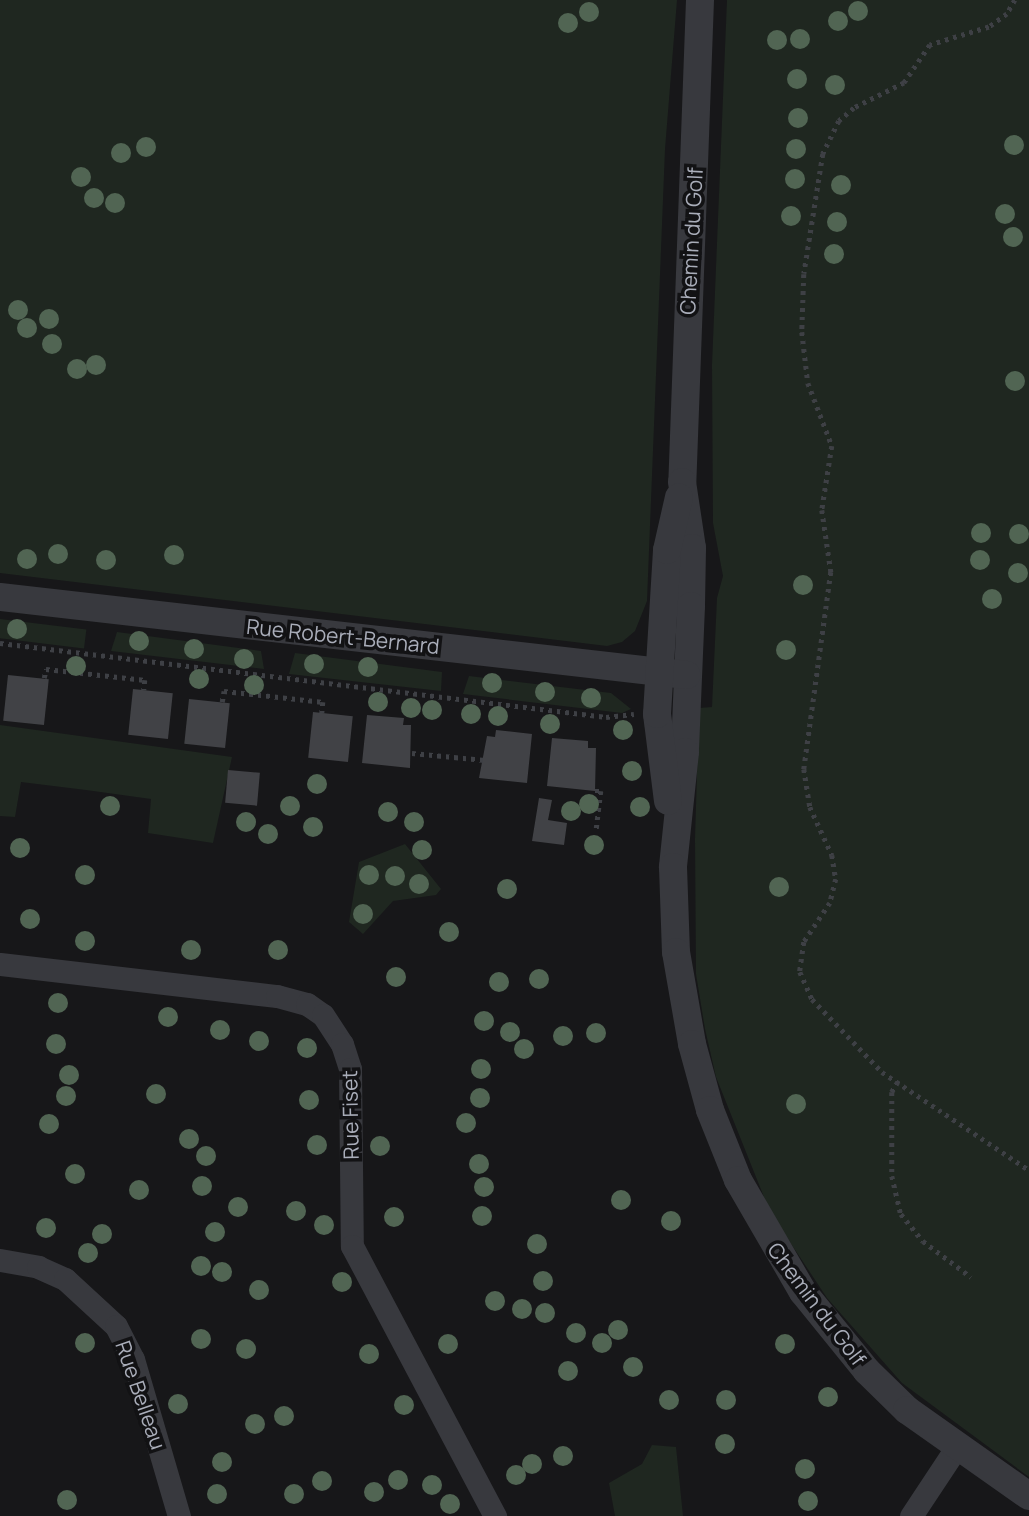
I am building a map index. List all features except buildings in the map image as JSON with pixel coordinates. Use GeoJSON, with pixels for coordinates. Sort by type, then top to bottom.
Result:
{"type":"FeatureCollection","features":[{"type":"Feature","properties":{"kind":"street","name":"Chemin du Golf"},"geometry":{"type":"LineString","coordinates":[[700,0],[682,482],[692,548],[673,673],[685,752],[673,838],[674,921],[685,1011],[704,1091],[738,1180],[772,1246],[823,1319],[890,1395],[956,1448],[1029,1496]]}},
{"type":"Feature","properties":{"kind":"street","name":"Rue Robert-Bernard"},"geometry":{"type":"LineString","coordinates":[[0,597],[673,673]]}},
{"type":"Feature","properties":{"kind":"street","name":"Rue Fiset"},"geometry":{"type":"LineString","coordinates":[[0,964],[277,996],[307,1004],[323,1015],[342,1044],[350,1069],[352,1246],[495,1516]]}},
{"type":"Feature","properties":{"kind":"street","name":"Rue Belleau"},"geometry":{"type":"LineString","coordinates":[[0,1260],[38,1267],[65,1279],[116,1326],[133,1359],[179,1516]]}},
{"type":"Feature","properties":{"kind":"street"},"geometry":{"type":"LineString","coordinates":[[911,1516],[956,1448]]}},
{"type":"Feature","properties":{"kind":"path"},"geometry":{"type":"LineString","coordinates":[[1015,0],[1007,14],[989,27],[930,45],[904,83],[854,108],[839,121],[823,154],[804,274],[804,361],[808,383],[828,431],[833,459],[822,510],[830,588],[818,647],[804,769],[810,807],[832,855],[836,879],[830,903],[804,942],[800,972],[812,999],[872,1063],[1029,1170]]}},
{"type":"Feature","properties":{"kind":"path"},"geometry":{"type":"LineString","coordinates":[[0,643],[606,717],[632,714]]}},
{"type":"Feature","properties":{"kind":"path"},"geometry":{"type":"LineString","coordinates":[[44,678],[46,669],[145,680],[144,690]]}},
{"type":"Feature","properties":{"kind":"path"},"geometry":{"type":"LineString","coordinates":[[222,702],[224,691],[323,702],[322,713]]}},
{"type":"Feature","properties":{"kind":"path"},"geometry":{"type":"LineString","coordinates":[[412,753],[485,760]]}},
{"type":"Feature","properties":{"kind":"path"},"geometry":{"type":"LineString","coordinates":[[595,791],[601,792],[596,832]]}},
{"type":"Feature","properties":{"kind":"path"},"geometry":{"type":"LineString","coordinates":[[898,1082],[892,1092],[892,1175],[901,1214],[923,1241],[971,1277]]}},
{"type":"Feature","properties":{"kind":"shaded area"},"geometry":{"type":"Polygon","coordinates":[[[0,0],[677,0],[665,149],[647,601],[635,631],[622,642],[607,646],[0,573],[0,0]]]}},
{"type":"Feature","properties":{"kind":"shaded area"},"geometry":{"type":"Polygon","coordinates":[[[727,0],[1029,0],[1029,1477],[902,1383],[827,1298],[770,1212],[716,1077],[705,1029],[696,974],[695,839],[699,708],[712,707],[717,598],[723,576],[713,523],[712,365],[727,0]]]}},
{"type":"Feature","properties":{"kind":"shaded area"},"geometry":{"type":"Polygon","coordinates":[[[0,619],[86,630],[84,648],[0,638],[0,619]]]}},
{"type":"Feature","properties":{"kind":"shaded area"},"geometry":{"type":"Polygon","coordinates":[[[117,632],[261,651],[264,669],[111,651],[117,632]]]}},
{"type":"Feature","properties":{"kind":"shaded area"},"geometry":{"type":"Polygon","coordinates":[[[295,653],[442,672],[441,691],[289,674],[295,653]]]}},
{"type":"Feature","properties":{"kind":"shaded area"},"geometry":{"type":"Polygon","coordinates":[[[469,676],[611,693],[631,709],[622,713],[463,694],[469,676]]]}},
{"type":"Feature","properties":{"kind":"shaded area"},"geometry":{"type":"Polygon","coordinates":[[[0,725],[232,757],[213,843],[148,833],[151,799],[86,790],[21,782],[15,817],[0,816],[0,725]]]}},
{"type":"Feature","properties":{"kind":"shaded area"},"geometry":{"type":"Polygon","coordinates":[[[405,844],[441,889],[436,895],[393,901],[363,934],[349,922],[359,862],[405,844]]]}},
{"type":"Feature","properties":{"kind":"shaded area"},"geometry":{"type":"Polygon","coordinates":[[[652,1445],[676,1447],[683,1516],[615,1516],[609,1483],[642,1464],[652,1445]]]}}]}
